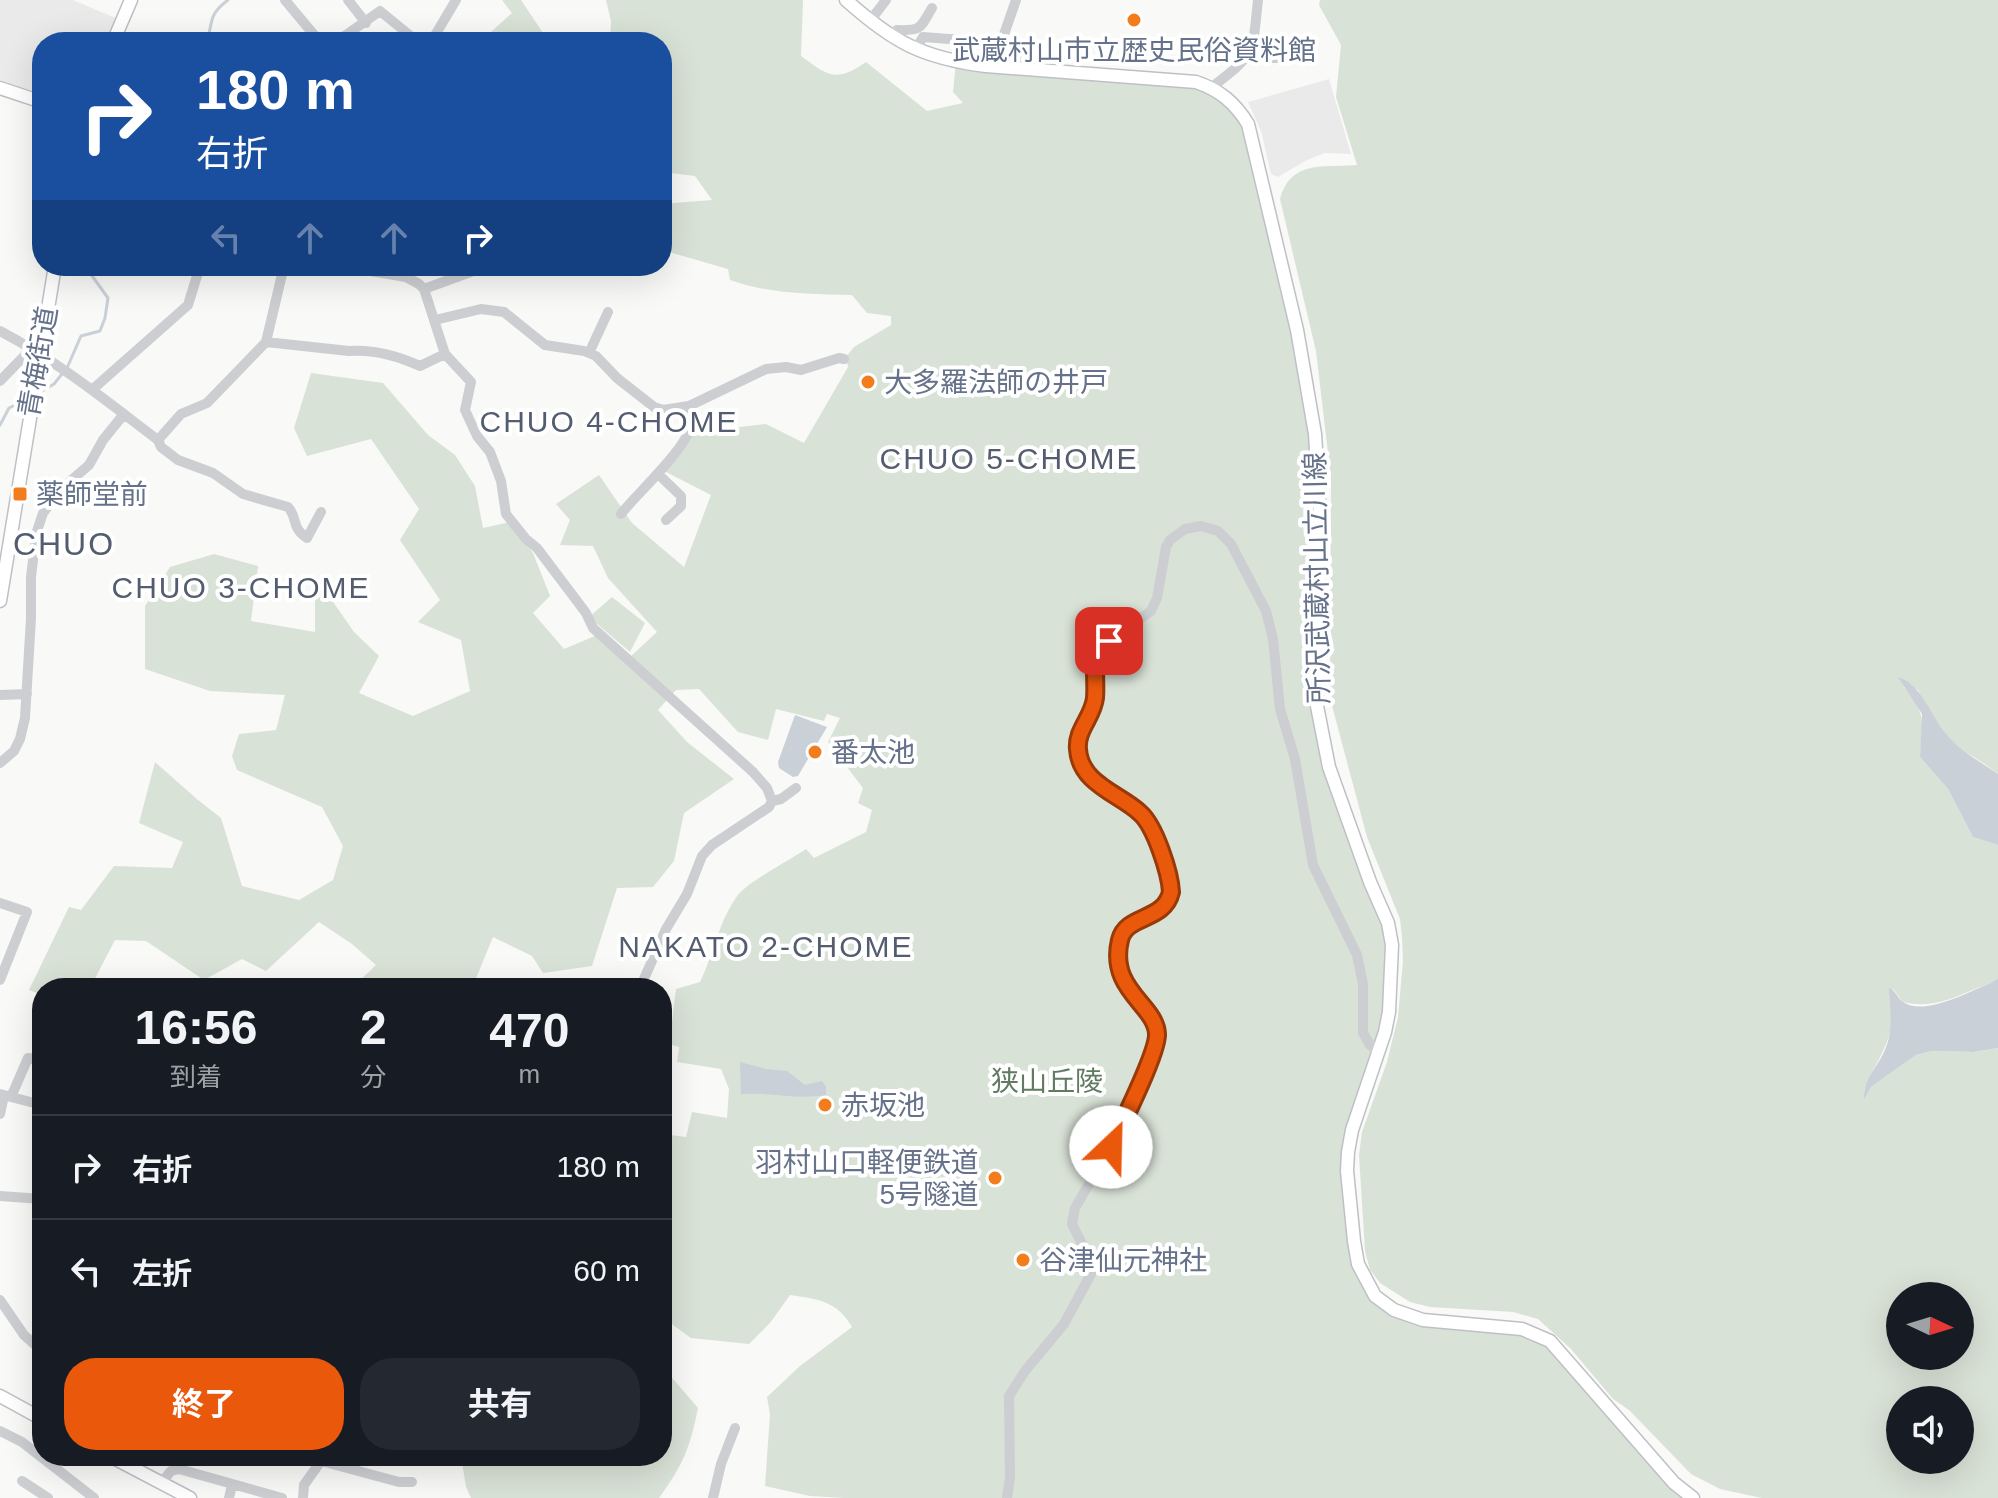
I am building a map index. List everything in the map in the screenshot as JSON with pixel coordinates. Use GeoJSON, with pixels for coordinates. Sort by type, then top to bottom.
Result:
{"type":"FeatureCollection","features":[{"type":"Feature","properties":{"kind":"main road"},"geometry":{"type":"LineString","coordinates":[[117,32],[131,0]]}},
{"type":"Feature","properties":{"kind":"main road"},"geometry":{"type":"LineString","coordinates":[[846,0],[892,38],[956,62],[1169,79],[1212,87]]}},
{"type":"Feature","properties":{"kind":"main road","name":"所沢武蔵村山立川線"},"geometry":{"type":"LineString","coordinates":[[1212,87],[1230,100],[1248,124],[1297,330],[1315,434],[1320,513],[1317,706],[1329,767],[1390,934],[1392,969],[1389,1012],[1352,1130],[1347,1171],[1358,1264],[1375,1296],[1394,1310],[1423,1320],[1522,1329],[1550,1341],[1674,1483],[1693,1498]]}},
{"type":"Feature","properties":{"kind":"main road"},"geometry":{"type":"LineString","coordinates":[[0,88],[32,99]]}},
{"type":"Feature","properties":{"kind":"main road","name":"青梅街道"},"geometry":{"type":"LineString","coordinates":[[0,601],[33,396],[36,350],[53,276]]}},
{"type":"Feature","properties":{"kind":"main road"},"geometry":{"type":"LineString","coordinates":[[0,1396],[32,1414]]}},
{"type":"Feature","properties":{"kind":"main road"},"geometry":{"type":"LineString","coordinates":[[139,1466],[184,1496]]}},
{"type":"Feature","properties":{"kind":"street"},"geometry":{"type":"LineString","coordinates":[[285,0],[312,32]]}},
{"type":"Feature","properties":{"kind":"street"},"geometry":{"type":"LineString","coordinates":[[348,0],[366,23]]}},
{"type":"Feature","properties":{"kind":"street"},"geometry":{"type":"LineString","coordinates":[[437,32],[456,0]]}},
{"type":"Feature","properties":{"kind":"street"},"geometry":{"type":"LineString","coordinates":[[870,21],[886,0]]}},
{"type":"Feature","properties":{"kind":"street"},"geometry":{"type":"LineString","coordinates":[[1001,43],[1016,0]]}},
{"type":"Feature","properties":{"kind":"street"},"geometry":{"type":"LineString","coordinates":[[1212,87],[1252,52],[1258,0]]}},
{"type":"Feature","properties":{"kind":"street"},"geometry":{"type":"LineString","coordinates":[[892,38],[897,30],[916,31],[920,28],[932,8]]}},
{"type":"Feature","properties":{"kind":"street"},"geometry":{"type":"LineString","coordinates":[[352,32],[380,11],[406,32]]}},
{"type":"Feature","properties":{"kind":"street"},"geometry":{"type":"LineString","coordinates":[[916,49],[923,37],[1001,43],[1020,50],[1018,68]]}},
{"type":"Feature","properties":{"kind":"street"},"geometry":{"type":"LineString","coordinates":[[1248,58],[1286,58],[1304,54],[1312,41]]}},
{"type":"Feature","properties":{"kind":"street"},"geometry":{"type":"LineString","coordinates":[[93,389],[188,305],[197,276]]}},
{"type":"Feature","properties":{"kind":"street"},"geometry":{"type":"LineString","coordinates":[[158,440],[181,414],[207,403],[266,342],[282,276]]}},
{"type":"Feature","properties":{"kind":"street"},"geometry":{"type":"LineString","coordinates":[[400,276],[424,289],[445,354],[471,382],[465,410],[477,436],[490,452],[501,481],[506,514],[537,548],[586,613],[593,628],[753,772],[767,788],[772,801],[769,807],[712,845],[702,856],[681,907],[666,929],[644,978]]}},
{"type":"Feature","properties":{"kind":"street"},"geometry":{"type":"LineString","coordinates":[[424,289],[460,276]]}},
{"type":"Feature","properties":{"kind":"street"},"geometry":{"type":"LineString","coordinates":[[435,320],[481,309],[495,309],[512,318],[545,345],[596,356],[617,378],[658,409],[678,410],[689,406],[766,369],[786,367],[801,370],[844,359]]}},
{"type":"Feature","properties":{"kind":"street"},"geometry":{"type":"LineString","coordinates":[[589,353],[608,312]]}},
{"type":"Feature","properties":{"kind":"street"},"geometry":{"type":"LineString","coordinates":[[0,331],[36,350],[93,389],[158,440],[161,447],[178,460],[213,473],[243,494],[288,507],[293,512],[294,525],[307,538],[321,512]]}},
{"type":"Feature","properties":{"kind":"street"},"geometry":{"type":"LineString","coordinates":[[266,342],[362,350],[400,357],[420,366],[445,354]]}},
{"type":"Feature","properties":{"kind":"street"},"geometry":{"type":"LineString","coordinates":[[0,381],[36,350]]}},
{"type":"Feature","properties":{"kind":"street"},"geometry":{"type":"LineString","coordinates":[[621,514],[658,474],[688,432],[693,418],[689,406]]}},
{"type":"Feature","properties":{"kind":"street"},"geometry":{"type":"LineString","coordinates":[[0,763],[14,751],[20,739],[27,694],[31,577],[36,534],[43,513],[61,489],[89,465],[103,440],[124,414]]}},
{"type":"Feature","properties":{"kind":"street"},"geometry":{"type":"LineString","coordinates":[[658,474],[681,496],[681,506],[666,520]]}},
{"type":"Feature","properties":{"kind":"street"},"geometry":{"type":"LineString","coordinates":[[1007,1498],[1010,1393],[1064,1324],[1091,1274],[1090,1260],[1072,1224],[1073,1213],[1118,1134],[1158,1036],[1155,1022],[1134,998],[1123,979],[1119,943],[1122,934],[1132,925],[1165,906],[1171,892],[1170,884],[1150,825],[1141,814],[1115,798],[1088,773],[1079,757],[1077,742],[1093,708],[1093,672],[1097,655],[1109,641],[1151,611],[1159,592],[1166,547],[1185,529],[1206,526],[1228,538],[1266,611],[1273,639],[1280,709],[1295,759],[1313,865],[1357,955],[1363,984],[1363,1033],[1370,1045],[1379,1051]]}},
{"type":"Feature","properties":{"kind":"street"},"geometry":{"type":"LineString","coordinates":[[0,695],[27,694]]}},
{"type":"Feature","properties":{"kind":"street"},"geometry":{"type":"LineString","coordinates":[[772,801],[781,799],[796,788]]}},
{"type":"Feature","properties":{"kind":"street"},"geometry":{"type":"LineString","coordinates":[[0,903],[27,912],[0,980]]}},
{"type":"Feature","properties":{"kind":"street"},"geometry":{"type":"LineString","coordinates":[[0,1114],[5,1096],[28,1058],[32,1058]]}},
{"type":"Feature","properties":{"kind":"street"},"geometry":{"type":"LineString","coordinates":[[5,1096],[32,1103]]}},
{"type":"Feature","properties":{"kind":"street"},"geometry":{"type":"LineString","coordinates":[[0,1196],[32,1198]]}},
{"type":"Feature","properties":{"kind":"street"},"geometry":{"type":"LineString","coordinates":[[0,1300],[32,1342]]}},
{"type":"Feature","properties":{"kind":"street"},"geometry":{"type":"LineString","coordinates":[[713,1498],[721,1464],[735,1428]]}},
{"type":"Feature","properties":{"kind":"street"},"geometry":{"type":"LineString","coordinates":[[0,1431],[32,1450]]}},
{"type":"Feature","properties":{"kind":"street"},"geometry":{"type":"LineString","coordinates":[[53,1466],[94,1498],[104,1490]]}},
{"type":"Feature","properties":{"kind":"street"},"geometry":{"type":"LineString","coordinates":[[303,1498],[304,1485],[317,1466]]}},
{"type":"Feature","properties":{"kind":"street"},"geometry":{"type":"LineString","coordinates":[[342,1466],[405,1484]]}},
{"type":"Feature","properties":{"kind":"street"},"geometry":{"type":"LineString","coordinates":[[161,1483],[171,1471],[179,1469],[282,1498]]}},
{"type":"Feature","properties":{"kind":"street"},"geometry":{"type":"LineString","coordinates":[[22,1481],[48,1498]]}},
{"type":"Feature","properties":{"kind":"street"},"geometry":{"type":"LineString","coordinates":[[229,1498],[232,1485]]}},
{"type":"Feature","properties":{"kind":"shaded area"},"geometry":{"type":"Polygon","coordinates":[[[0,0],[73,0],[118,19],[112,32],[32,32],[32,91],[0,80],[0,0]]]}},
{"type":"Feature","properties":{"kind":"shaded area"},"geometry":{"type":"Polygon","coordinates":[[[1329,79],[1351,154],[1325,153],[1278,177],[1271,174],[1261,131],[1248,102],[1329,79]]]}},
{"type":"Feature","properties":{"kind":"shaded area"},"geometry":{"type":"Polygon","coordinates":[[[1898,677],[1920,694],[1952,741],[1998,774],[1998,845],[1973,837],[1948,789],[1920,757],[1922,714],[1898,677]]]}},
{"type":"Feature","properties":{"kind":"shaded area","name":"番太池"},"geometry":{"type":"Polygon","coordinates":[[[795,715],[827,727],[798,776],[793,777],[779,768],[778,762],[795,715]]]}},
{"type":"Feature","properties":{"kind":"shaded area"},"geometry":{"type":"Polygon","coordinates":[[[1998,978],[1998,1048],[1973,1052],[1932,1051],[1916,1055],[1871,1087],[1864,1099],[1868,1080],[1889,1036],[1889,988],[1912,1006],[1935,1005],[1998,978]]]}},
{"type":"Feature","properties":{"kind":"shaded area","name":"赤坂池"},"geometry":{"type":"Polygon","coordinates":[[[740,1062],[787,1071],[805,1085],[822,1081],[826,1095],[741,1094],[740,1062]]]}},
{"type":"Feature","properties":{"kind":"green space"},"geometry":{"type":"Polygon","coordinates":[[[502,0],[521,0],[542,32],[491,32],[512,13],[502,0]]]}},
{"type":"Feature","properties":{"kind":"green space","name":"狭山丘陵"},"geometry":{"type":"Polygon","coordinates":[[[606,0],[803,0],[801,56],[826,72],[839,75],[866,62],[927,111],[963,103],[953,92],[956,62],[1196,82],[1240,111],[1315,434],[1317,706],[1330,767],[1388,923],[1389,1012],[1348,1152],[1365,1282],[1394,1310],[1536,1333],[1693,1498],[844,1498],[810,1496],[765,1486],[770,1414],[767,1397],[800,1366],[852,1327],[833,1307],[818,1300],[790,1295],[770,1323],[749,1344],[691,1338],[672,1324],[672,1135],[686,1137],[692,1112],[727,1118],[729,1089],[721,1069],[677,1062],[679,1047],[672,1045],[672,1022],[676,989],[700,982],[731,905],[743,890],[806,849],[814,858],[866,832],[872,810],[858,803],[863,788],[828,742],[840,718],[827,714],[824,721],[776,709],[768,740],[738,732],[699,689],[676,690],[658,710],[687,742],[734,779],[684,813],[674,861],[653,887],[617,888],[592,966],[543,973],[532,956],[493,937],[476,978],[362,978],[376,965],[319,922],[266,971],[242,959],[208,978],[201,978],[146,941],[115,940],[95,978],[35,978],[69,907],[81,910],[114,866],[172,868],[183,842],[139,823],[155,762],[221,818],[242,886],[299,900],[333,880],[343,846],[322,807],[237,770],[232,756],[239,734],[276,730],[285,695],[210,691],[145,669],[145,606],[170,567],[214,554],[258,566],[251,621],[315,632],[315,598],[329,596],[354,632],[379,656],[359,693],[413,716],[470,691],[461,640],[418,622],[440,600],[400,540],[419,509],[371,439],[307,456],[294,428],[311,373],[383,383],[428,435],[455,455],[475,486],[483,528],[510,522],[533,553],[550,596],[533,613],[564,649],[595,636],[629,658],[657,632],[608,578],[593,546],[560,545],[570,520],[556,504],[599,475],[632,523],[684,567],[711,495],[664,471],[695,432],[766,424],[804,443],[848,367],[846,357],[854,347],[891,325],[891,316],[867,313],[852,295],[790,292],[745,285],[730,280],[728,269],[672,253],[672,203],[712,200],[695,176],[672,173],[672,32],[610,32],[606,0]]]}},
{"type":"Feature","properties":{"kind":"green space"},"geometry":{"type":"Polygon","coordinates":[[[1320,0],[1998,0],[1998,774],[1947,736],[1918,690],[1903,686],[1922,719],[1920,757],[1948,789],[1973,837],[1998,845],[1998,978],[1958,996],[1927,1004],[1903,1002],[1893,989],[1891,1029],[1864,1090],[1864,1097],[1871,1087],[1916,1055],[1932,1051],[1973,1052],[1998,1048],[1998,1498],[1762,1498],[1720,1489],[1691,1474],[1629,1410],[1613,1399],[1571,1349],[1538,1319],[1513,1312],[1430,1307],[1410,1302],[1380,1283],[1370,1270],[1365,1251],[1359,1155],[1362,1132],[1387,1062],[1398,1017],[1402,937],[1400,919],[1367,837],[1330,698],[1331,478],[1316,351],[1280,199],[1285,186],[1300,171],[1357,165],[1336,97],[1341,45],[1319,5],[1320,0]]]}},
{"type":"Feature","properties":{"kind":"green space"},"geometry":{"type":"Polygon","coordinates":[[[612,597],[645,623],[630,652],[589,617],[612,597]]]}},
{"type":"Feature","properties":{"kind":"green space"},"geometry":{"type":"Polygon","coordinates":[[[672,1378],[698,1408],[684,1456],[659,1498],[471,1498],[463,1466],[672,1466],[672,1378]]]}},
{"type":"Feature","properties":{"kind":"waterway"},"geometry":{"type":"LineString","coordinates":[[209,32],[214,14],[228,0]]}},
{"type":"Feature","properties":{"kind":"waterway"},"geometry":{"type":"LineString","coordinates":[[67,368],[81,336],[100,331],[105,318],[108,298],[92,276]]}},
{"type":"Feature","properties":{"kind":"waterway"},"geometry":{"type":"LineString","coordinates":[[37,394],[54,384],[62,374]]}},
{"type":"Feature","properties":{"kind":"waterway"},"geometry":{"type":"LineString","coordinates":[[0,425],[9,408],[30,398]]}},
{"type":"Feature","properties":{"kind":"place","name":"武蔵村山市立歴史民俗資料館"},"geometry":{"type":"Point","coordinates":[1134,20]}},
{"type":"Feature","properties":{"kind":"place","name":"大多羅法師の井戸"},"geometry":{"type":"Point","coordinates":[868,382]}},
{"type":"Feature","properties":{"kind":"place","name":"薬師堂前"},"geometry":{"type":"Point","coordinates":[20,494]}},
{"type":"Feature","properties":{"kind":"place","name":"番太池"},"geometry":{"type":"Point","coordinates":[815,752]}},
{"type":"Feature","properties":{"kind":"place","name":"赤坂池"},"geometry":{"type":"Point","coordinates":[825,1105]}},
{"type":"Feature","properties":{"kind":"place","name":"羽村山口軽便鉄道 5号隧道"},"geometry":{"type":"Point","coordinates":[995,1178]}},
{"type":"Feature","properties":{"kind":"place","name":"谷津仙元神社"},"geometry":{"type":"Point","coordinates":[1023,1260]}},
{"type":"Feature","properties":{"kind":"district","name":"CHUO 4-CHOME"},"geometry":{"type":"Point","coordinates":[609,421]}},
{"type":"Feature","properties":{"kind":"district","name":"CHUO 5-CHOME"},"geometry":{"type":"Point","coordinates":[1009,458]}},
{"type":"Feature","properties":{"kind":"district","name":"CHUO"},"geometry":{"type":"Point","coordinates":[64,544]}},
{"type":"Feature","properties":{"kind":"district","name":"CHUO 3-CHOME"},"geometry":{"type":"Point","coordinates":[241,587]}},
{"type":"Feature","properties":{"kind":"district","name":"NAKATO 2-CHOME"},"geometry":{"type":"Point","coordinates":[766,946]}},
{"type":"Feature","properties":{"kind":"route"},"geometry":{"type":"LineString","coordinates":[[1109,641],[1095,661],[1095,699],[1079,734],[1079,757],[1084,769],[1097,783],[1135,809],[1150,825],[1171,892],[1163,909],[1132,925],[1122,934],[1119,943],[1123,979],[1134,998],[1155,1022],[1158,1036],[1111,1147]]}}]}
